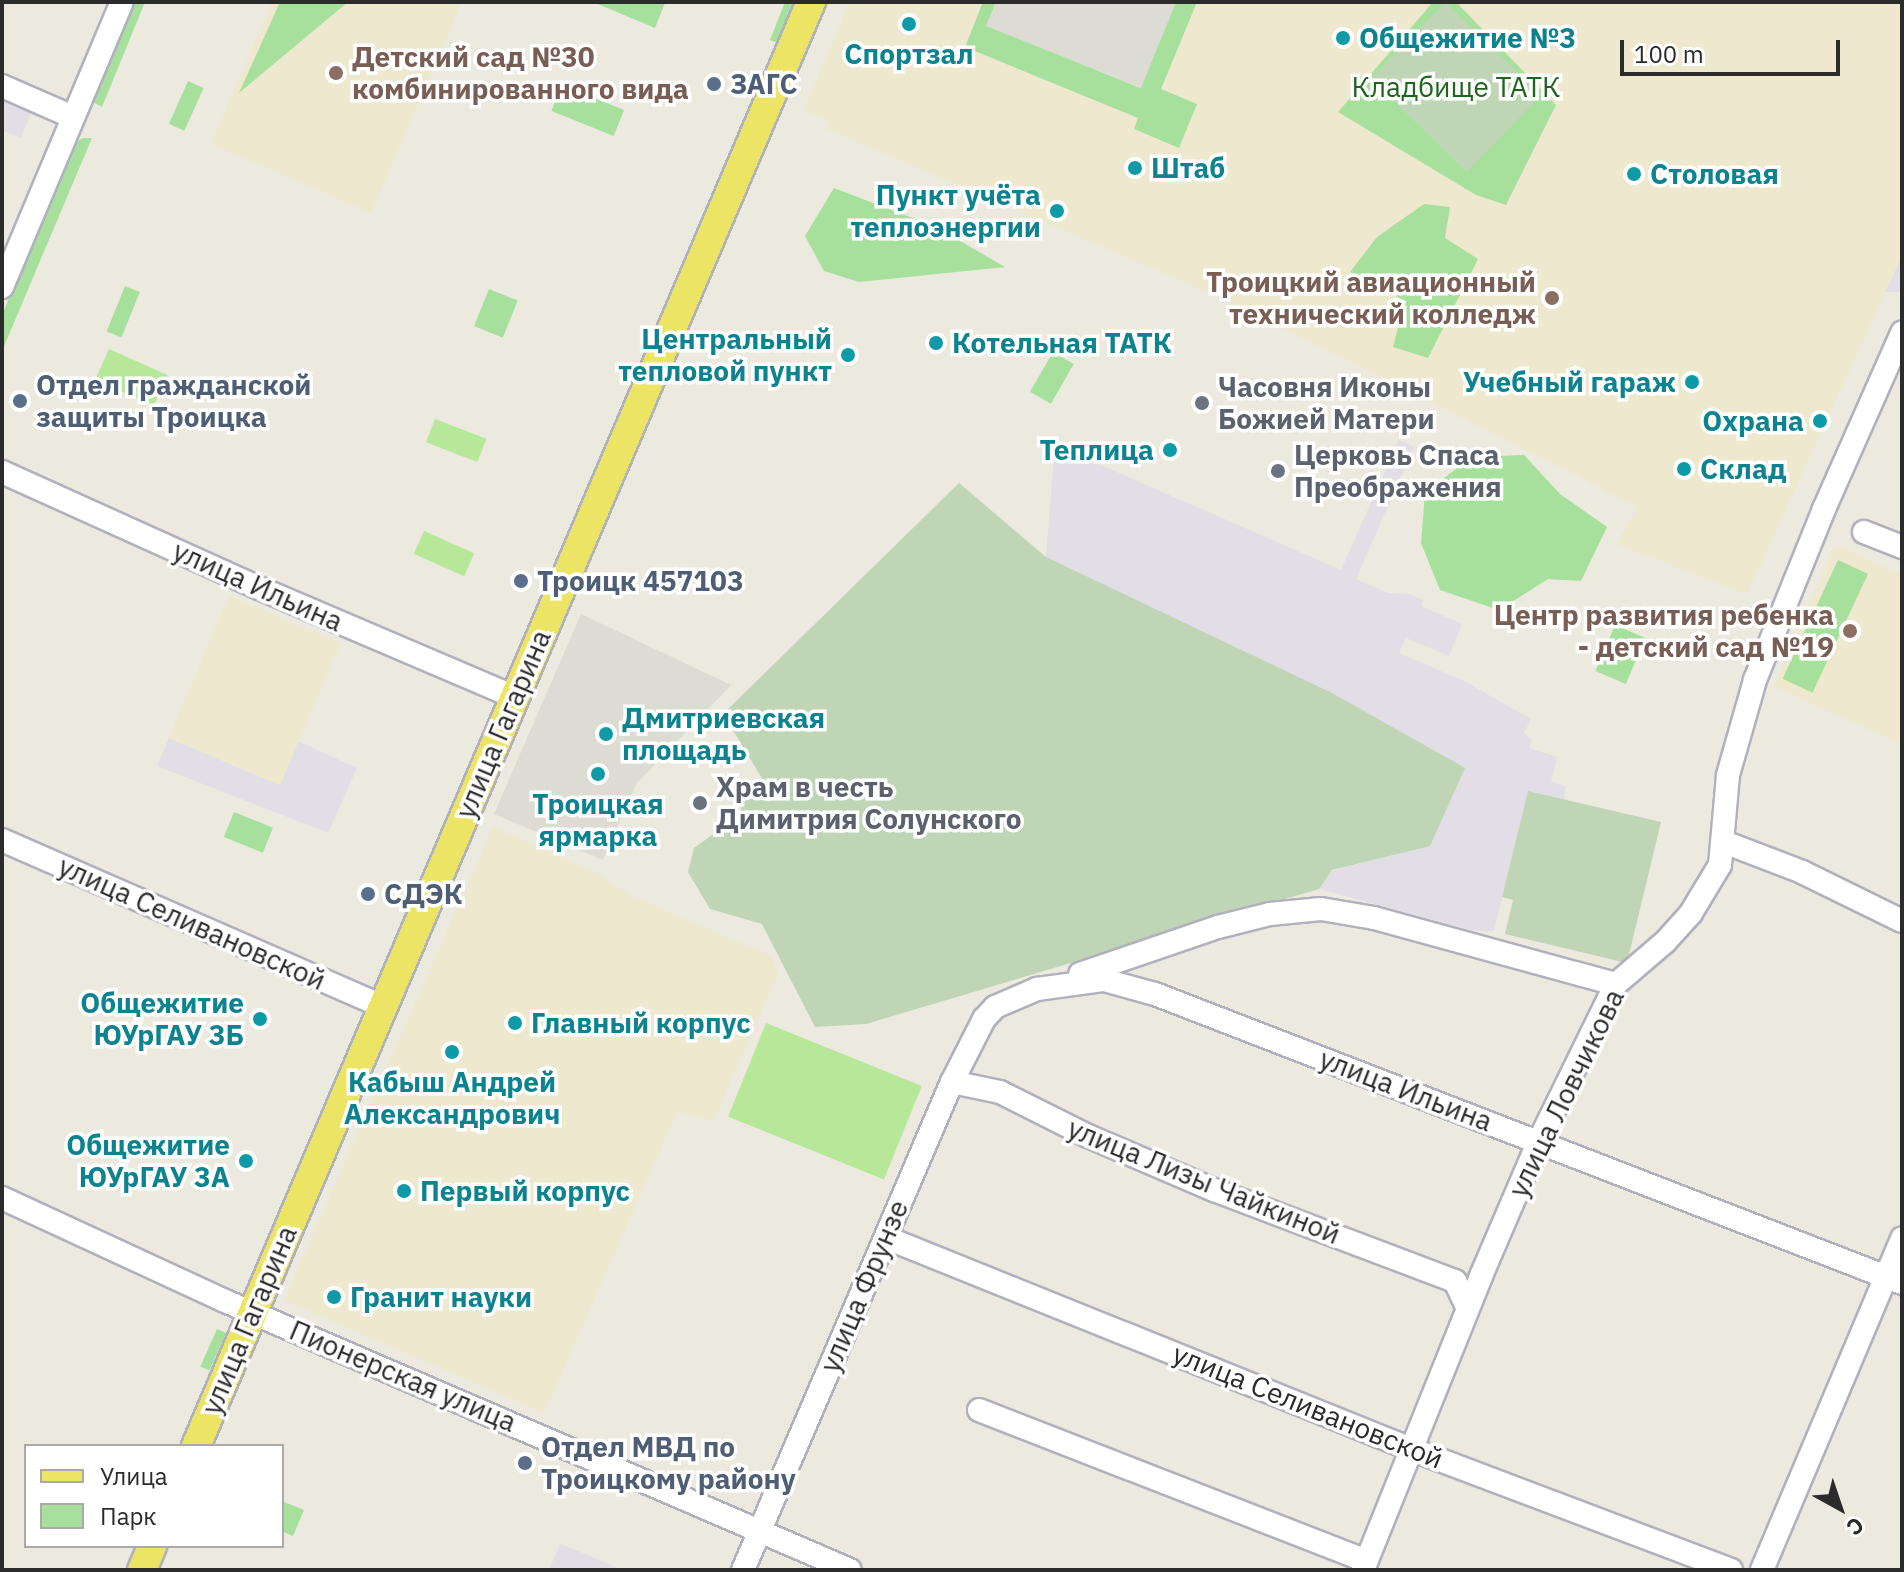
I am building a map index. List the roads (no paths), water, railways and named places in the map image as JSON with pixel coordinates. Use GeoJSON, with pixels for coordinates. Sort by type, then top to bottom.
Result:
{"type":"FeatureCollection","features":[{"type":"Feature","properties":{"kind":"main road","name":"улица Гагарина"},"geometry":{"type":"LineString","coordinates":[[197,1444],[811,2]]}},
{"type":"Feature","properties":{"kind":"main road"},"geometry":{"type":"LineString","coordinates":[[142,1570],[151,1548]]}},
{"type":"Feature","properties":{"kind":"street"},"geometry":{"type":"LineString","coordinates":[[2,287],[122,2]]}},
{"type":"Feature","properties":{"kind":"street"},"geometry":{"type":"LineString","coordinates":[[2,86],[73,117]]}},
{"type":"Feature","properties":{"kind":"street","name":"улица Ловчикова"},"geometry":{"type":"LineString","coordinates":[[979,1410],[1365,1565],[1467,1307],[1539,1141],[1616,984],[1665,942],[1691,913],[1720,865],[1728,775],[1755,680],[1824,509],[1902,333]]}},
{"type":"Feature","properties":{"kind":"street","name":"улица Ильина"},"geometry":{"type":"LineString","coordinates":[[2,472],[259,588],[515,697]]}},
{"type":"Feature","properties":{"kind":"street"},"geometry":{"type":"LineString","coordinates":[[1864,532],[1902,547]]}},
{"type":"Feature","properties":{"kind":"street","name":"улица Селивановской"},"geometry":{"type":"LineString","coordinates":[[2,840],[382,1006]]}},
{"type":"Feature","properties":{"kind":"street"},"geometry":{"type":"LineString","coordinates":[[1724,842],[1802,872],[1902,921]]}},
{"type":"Feature","properties":{"kind":"street","name":"улица Ильина"},"geometry":{"type":"LineString","coordinates":[[995,1007],[1037,989],[1218,927],[1270,914],[1321,909],[1374,918],[1616,984]]}},
{"type":"Feature","properties":{"kind":"street","name":"улица Ильина"},"geometry":{"type":"LineString","coordinates":[[1037,989],[1104,980],[1155,994],[1894,1280]]}},
{"type":"Feature","properties":{"kind":"street","name":"улица Фрунзе"},"geometry":{"type":"LineString","coordinates":[[743,1570],[952,1082],[984,1019],[995,1007]]}},
{"type":"Feature","properties":{"kind":"street","name":"улица Лизы Чайкиной"},"geometry":{"type":"LineString","coordinates":[[952,1082],[1000,1092],[1088,1136],[1214,1190],[1455,1281]]}},
{"type":"Feature","properties":{"kind":"street","name":"Пионерская улица"},"geometry":{"type":"LineString","coordinates":[[2,1198],[253,1311],[850,1570]]}},
{"type":"Feature","properties":{"kind":"street","name":"улица Селивановской"},"geometry":{"type":"LineString","coordinates":[[887,1238],[1411,1449],[1731,1570]]}},
{"type":"Feature","properties":{"kind":"street"},"geometry":{"type":"LineString","coordinates":[[1762,1570],[1894,1280],[1902,1238]]}},
{"type":"Feature","properties":{"kind":"street"},"geometry":{"type":"LineString","coordinates":[[1467,1307],[1455,1281],[1481,1276]]}},
{"type":"Feature","properties":{"kind":"place","name":"Спортзал"},"geometry":{"type":"Point","coordinates":[909,24]}},
{"type":"Feature","properties":{"kind":"place","name":"Общежитие №3"},"geometry":{"type":"Point","coordinates":[1343,38]}},
{"type":"Feature","properties":{"kind":"place","name":"Детский сад №30 комбинированного вида"},"geometry":{"type":"Point","coordinates":[336,73]}},
{"type":"Feature","properties":{"kind":"place","name":"ЗАГС"},"geometry":{"type":"Point","coordinates":[714,84]}},
{"type":"Feature","properties":{"kind":"place","name":"Штаб"},"geometry":{"type":"Point","coordinates":[1135,168]}},
{"type":"Feature","properties":{"kind":"place","name":"Столовая"},"geometry":{"type":"Point","coordinates":[1634,174]}},
{"type":"Feature","properties":{"kind":"place","name":"Пункт учёта теплоэнергии"},"geometry":{"type":"Point","coordinates":[1057,211]}},
{"type":"Feature","properties":{"kind":"place","name":"Троицкий авиационный технический колледж"},"geometry":{"type":"Point","coordinates":[1552,298]}},
{"type":"Feature","properties":{"kind":"place","name":"Котельная ТАТК"},"geometry":{"type":"Point","coordinates":[936,343]}},
{"type":"Feature","properties":{"kind":"place","name":"Центральный тепловой пункт"},"geometry":{"type":"Point","coordinates":[848,355]}},
{"type":"Feature","properties":{"kind":"place","name":"Учебный гараж"},"geometry":{"type":"Point","coordinates":[1692,382]}},
{"type":"Feature","properties":{"kind":"place","name":"Отдел гражданской защиты Троицка"},"geometry":{"type":"Point","coordinates":[20,401]}},
{"type":"Feature","properties":{"kind":"place","name":"Часовня Иконы Божией Матери"},"geometry":{"type":"Point","coordinates":[1202,403]}},
{"type":"Feature","properties":{"kind":"place","name":"Охрана"},"geometry":{"type":"Point","coordinates":[1820,421]}},
{"type":"Feature","properties":{"kind":"place","name":"Теплица"},"geometry":{"type":"Point","coordinates":[1170,450]}},
{"type":"Feature","properties":{"kind":"place","name":"Склад"},"geometry":{"type":"Point","coordinates":[1684,469]}},
{"type":"Feature","properties":{"kind":"place","name":"Церковь Спаса Преображения"},"geometry":{"type":"Point","coordinates":[1278,471]}},
{"type":"Feature","properties":{"kind":"place","name":"Троицк 457103"},"geometry":{"type":"Point","coordinates":[521,581]}},
{"type":"Feature","properties":{"kind":"place","name":"Центр развития ребенка - детский сад №19"},"geometry":{"type":"Point","coordinates":[1850,631]}},
{"type":"Feature","properties":{"kind":"place","name":"Дмитриевская площадь"},"geometry":{"type":"Point","coordinates":[606,734]}},
{"type":"Feature","properties":{"kind":"place","name":"Троицкая ярмарка"},"geometry":{"type":"Point","coordinates":[598,774]}},
{"type":"Feature","properties":{"kind":"place","name":"Храм в честь Димитрия Солунского"},"geometry":{"type":"Point","coordinates":[700,803]}},
{"type":"Feature","properties":{"kind":"place","name":"СДЭК"},"geometry":{"type":"Point","coordinates":[368,894]}},
{"type":"Feature","properties":{"kind":"place","name":"Общежитие ЮУрГАУ 3Б"},"geometry":{"type":"Point","coordinates":[260,1019]}},
{"type":"Feature","properties":{"kind":"place","name":"Главный корпус"},"geometry":{"type":"Point","coordinates":[515,1023]}},
{"type":"Feature","properties":{"kind":"place","name":"Кабыш Андрей Александрович"},"geometry":{"type":"Point","coordinates":[452,1052]}},
{"type":"Feature","properties":{"kind":"place","name":"Общежитие ЮУрГАУ 3А"},"geometry":{"type":"Point","coordinates":[246,1161]}},
{"type":"Feature","properties":{"kind":"place","name":"Первый корпус"},"geometry":{"type":"Point","coordinates":[404,1191]}},
{"type":"Feature","properties":{"kind":"place","name":"Гранит науки"},"geometry":{"type":"Point","coordinates":[334,1297]}},
{"type":"Feature","properties":{"kind":"place","name":"Отдел МВД по Троицкому району"},"geometry":{"type":"Point","coordinates":[525,1463]}},
{"type":"Feature","properties":{"kind":"park label","name":"Кладбище ТАТК"},"geometry":{"type":"Point","coordinates":[1456,87]}}]}
